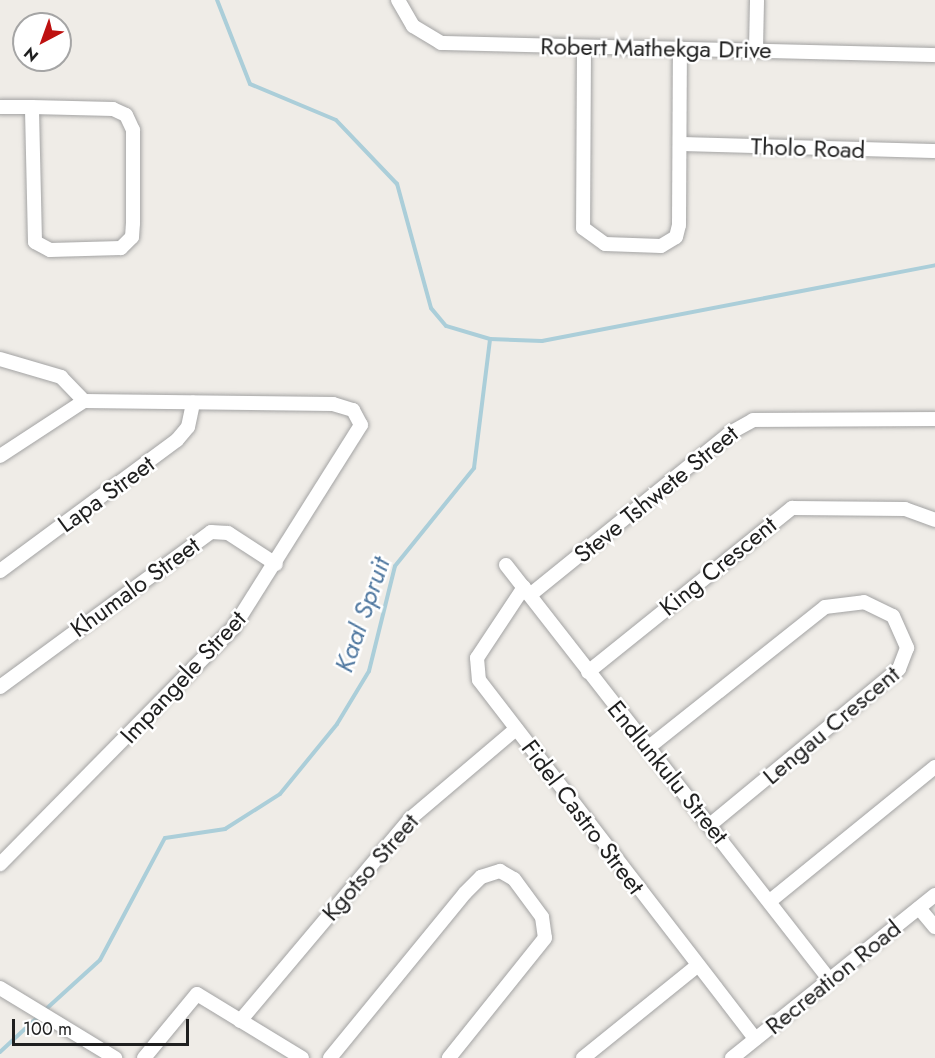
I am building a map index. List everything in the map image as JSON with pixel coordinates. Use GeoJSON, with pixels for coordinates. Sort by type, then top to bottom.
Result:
{"type":"FeatureCollection","features":[{"type":"Feature","properties":{"kind":"street","name":"Robert Mathekga Drive"},"geometry":{"type":"LineString","coordinates":[[398,0],[412,26],[441,43],[935,55]]}},
{"type":"Feature","properties":{"kind":"street"},"geometry":{"type":"LineString","coordinates":[[756,49],[757,0]]}},
{"type":"Feature","properties":{"kind":"street"},"geometry":{"type":"LineString","coordinates":[[584,47],[581,215],[586,234],[605,244],[661,246],[672,241],[679,225],[681,48]]}},
{"type":"Feature","properties":{"kind":"street"},"geometry":{"type":"LineString","coordinates":[[0,107],[32,107],[113,109],[131,121],[132,237],[122,248],[50,250],[35,242],[32,107]]}},
{"type":"Feature","properties":{"kind":"street","name":"Tholo Road"},"geometry":{"type":"LineString","coordinates":[[681,144],[935,151]]}},
{"type":"Feature","properties":{"kind":"street"},"geometry":{"type":"LineString","coordinates":[[1,361],[61,377],[84,401]]}},
{"type":"Feature","properties":{"kind":"street"},"geometry":{"type":"LineString","coordinates":[[0,456],[84,401],[193,403]]}},
{"type":"Feature","properties":{"kind":"street","name":"Impangele Street"},"geometry":{"type":"LineString","coordinates":[[0,864],[208,657],[276,564],[358,436],[358,417],[344,405],[193,403]]}},
{"type":"Feature","properties":{"kind":"street","name":"Lapa Street"},"geometry":{"type":"LineString","coordinates":[[0,571],[177,440],[188,427],[193,403]]}},
{"type":"Feature","properties":{"kind":"street","name":"Steve Tshwete Street"},"geometry":{"type":"LineString","coordinates":[[527,591],[730,433],[753,420],[935,419]]}},
{"type":"Feature","properties":{"kind":"street","name":"King Crescent"},"geometry":{"type":"LineString","coordinates":[[588,672],[792,508],[905,509],[935,520]]}},
{"type":"Feature","properties":{"kind":"street","name":"Khumalo Street"},"geometry":{"type":"LineString","coordinates":[[0,687],[211,532],[228,533],[276,564]]}},
{"type":"Feature","properties":{"kind":"street","name":"Endlunkulu Street"},"geometry":{"type":"LineString","coordinates":[[506,565],[829,979]]}},
{"type":"Feature","properties":{"kind":"street","name":"Fidel Castro Street"},"geometry":{"type":"LineString","coordinates":[[527,591],[475,665],[479,680],[755,1039]]}},
{"type":"Feature","properties":{"kind":"street","name":"Lengau Crescent"},"geometry":{"type":"LineString","coordinates":[[649,747],[825,607],[864,602],[892,616],[905,637],[906,662],[710,825]]}},
{"type":"Feature","properties":{"kind":"street","name":"Kgotso Street"},"geometry":{"type":"LineString","coordinates":[[240,1021],[411,819],[516,729]]}},
{"type":"Feature","properties":{"kind":"street"},"geometry":{"type":"LineString","coordinates":[[770,901],[935,767]]}},
{"type":"Feature","properties":{"kind":"street"},"geometry":{"type":"LineString","coordinates":[[330,1058],[469,888],[486,874],[500,871],[514,879],[542,917],[544,938],[449,1058]]}},
{"type":"Feature","properties":{"kind":"street","name":"Recreation Road"},"geometry":{"type":"LineString","coordinates":[[732,1058],[935,895]]}},
{"type":"Feature","properties":{"kind":"street"},"geometry":{"type":"LineString","coordinates":[[919,908],[935,927]]}},
{"type":"Feature","properties":{"kind":"street"},"geometry":{"type":"LineString","coordinates":[[583,1058],[697,966]]}},
{"type":"Feature","properties":{"kind":"street"},"geometry":{"type":"LineString","coordinates":[[0,988],[57,1026],[111,1057]]}},
{"type":"Feature","properties":{"kind":"street"},"geometry":{"type":"LineString","coordinates":[[144,1058],[192,996],[203,996],[302,1058]]}},
{"type":"Feature","properties":{"kind":"waterway","name":"Kaal Spruit"},"geometry":{"type":"LineString","coordinates":[[45,1010],[100,960],[165,838],[225,829],[280,794],[337,724],[369,671],[395,566],[474,468],[490,339],[446,326],[431,308],[397,184],[336,120],[250,84],[217,0]]}},
{"type":"Feature","properties":{"kind":"waterway"},"geometry":{"type":"LineString","coordinates":[[490,339],[542,341],[935,265]]}},
{"type":"Feature","properties":{"kind":"waterway","name":"Kaal Spruit"},"geometry":{"type":"LineString","coordinates":[[0,1052],[40,1015]]}}]}
